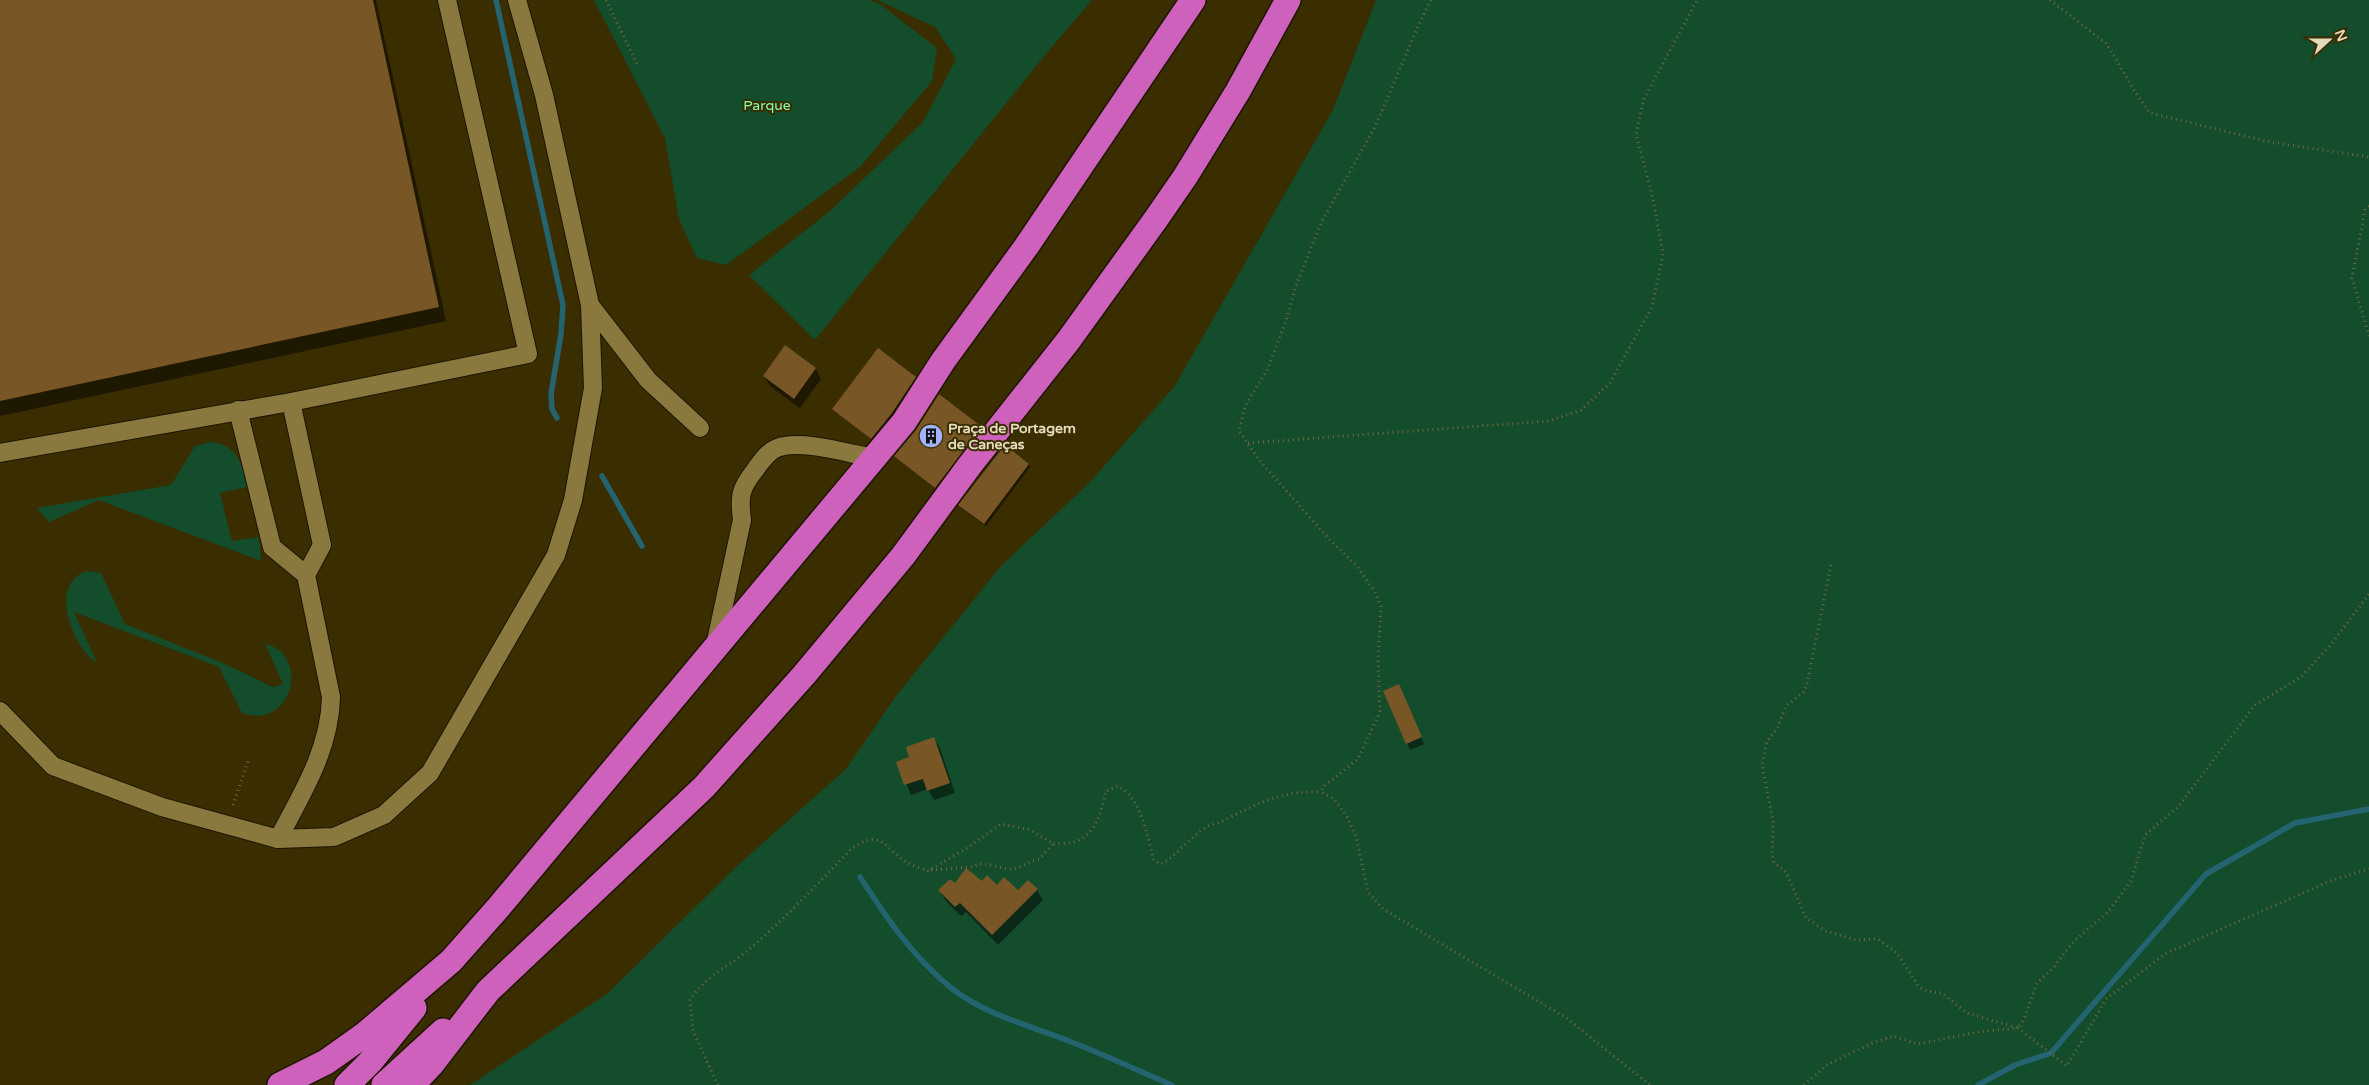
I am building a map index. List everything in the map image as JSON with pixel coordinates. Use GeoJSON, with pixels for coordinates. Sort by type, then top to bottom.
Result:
{"type":"FeatureCollection","features":[{"type":"Feature","properties":{"kind":"highway"},"geometry":{"type":"LineString","coordinates":[[347,1085],[370,1062],[451,962],[904,422],[943,362],[1026,247],[1193,0]]}},
{"type":"Feature","properties":{"kind":"highway"},"geometry":{"type":"LineString","coordinates":[[384,1085],[488,991],[704,786],[804,675],[880,585],[970,465],[1068,341],[1156,219],[1185,177],[1238,91],[1288,0]]}},
{"type":"Feature","properties":{"kind":"highway"},"geometry":{"type":"LineString","coordinates":[[280,1085],[326,1062],[364,1035],[451,962]]}},
{"type":"Feature","properties":{"kind":"highway"},"geometry":{"type":"LineString","coordinates":[[412,1085],[431,1065],[488,991]]}},
{"type":"Feature","properties":{"kind":"street"},"geometry":{"type":"LineString","coordinates":[[0,453],[291,402],[528,354],[447,0]]}},
{"type":"Feature","properties":{"kind":"street"},"geometry":{"type":"LineString","coordinates":[[0,711],[54,766],[162,807],[278,839],[334,836],[384,815],[430,773],[556,555],[573,500],[593,388],[590,305],[544,95],[517,0]]}},
{"type":"Feature","properties":{"kind":"street"},"geometry":{"type":"LineString","coordinates":[[590,305],[648,380],[700,428]]}},
{"type":"Feature","properties":{"kind":"street"},"geometry":{"type":"LineString","coordinates":[[278,839],[315,769],[331,716],[331,697],[306,574],[322,544],[291,402]]}},
{"type":"Feature","properties":{"kind":"street"},"geometry":{"type":"LineString","coordinates":[[238,410],[272,547],[306,574]]}},
{"type":"Feature","properties":{"kind":"street"},"geometry":{"type":"LineString","coordinates":[[715,648],[742,520],[740,502],[742,487],[765,456],[777,448],[800,445],[873,458]]}},
{"type":"Feature","properties":{"kind":"path"},"geometry":{"type":"LineString","coordinates":[[606,0],[637,64]]}},
{"type":"Feature","properties":{"kind":"path"},"geometry":{"type":"LineString","coordinates":[[1321,792],[1323,787],[1358,759],[1380,712],[1378,660],[1380,606],[1375,592],[1357,566],[1323,533],[1259,460],[1239,431],[1245,406],[1267,370],[1285,324],[1297,283],[1321,223],[1375,127],[1431,0]]}},
{"type":"Feature","properties":{"kind":"path"},"geometry":{"type":"LineString","coordinates":[[1247,443],[1549,421],[1581,410],[1610,383],[1652,306],[1663,254],[1652,194],[1636,134],[1644,99],[1697,0]]}},
{"type":"Feature","properties":{"kind":"path"},"geometry":{"type":"LineString","coordinates":[[2050,0],[2107,44],[2150,114],[2270,142],[2369,157]]}},
{"type":"Feature","properties":{"kind":"path"},"geometry":{"type":"LineString","coordinates":[[2369,206],[2365,209],[2352,278],[2369,336]]}},
{"type":"Feature","properties":{"kind":"path"},"geometry":{"type":"LineString","coordinates":[[1831,565],[1807,684],[1804,692],[1786,706],[1777,729],[1767,741],[1762,765],[1773,821],[1772,854],[1774,862],[1786,872],[1806,918],[1819,928],[1856,940],[1878,939],[1897,953],[1919,987],[1926,991],[1942,993],[1967,1013],[2018,1028],[2066,1066],[2106,1000],[2165,954],[2330,881],[2369,869]]}},
{"type":"Feature","properties":{"kind":"path"},"geometry":{"type":"LineString","coordinates":[[2018,1028],[2024,1019],[2037,983],[2053,968],[2074,941],[2108,912],[2131,881],[2145,835],[2178,808],[2255,705],[2301,677],[2329,647],[2369,594]]}},
{"type":"Feature","properties":{"kind":"path"},"geometry":{"type":"LineString","coordinates":[[233,805],[249,758]]}},
{"type":"Feature","properties":{"kind":"path"},"geometry":{"type":"LineString","coordinates":[[718,1085],[693,1031],[690,1000],[702,985],[749,950],[790,913],[850,850],[860,843],[872,840],[886,844],[906,863],[928,870],[972,867],[978,863],[1013,869],[1030,860],[1039,858],[1053,844],[1077,841],[1090,831],[1100,817],[1106,791],[1118,786],[1128,792],[1140,814],[1154,860],[1161,864],[1172,858],[1182,846],[1207,826],[1221,822],[1247,808],[1283,795],[1308,791],[1321,792],[1334,799],[1347,817],[1356,836],[1368,892],[1384,909],[1564,1017],[1650,1085]]}},
{"type":"Feature","properties":{"kind":"path"},"geometry":{"type":"LineString","coordinates":[[928,870],[967,848],[1001,824],[1031,830],[1053,844]]}},
{"type":"Feature","properties":{"kind":"path"},"geometry":{"type":"LineString","coordinates":[[1804,1085],[1828,1064],[1873,1043],[1894,1036],[1918,1044],[1978,1032],[2018,1028]]}},
{"type":"Feature","properties":{"kind":"green space","name":"Parque"},"geometry":{"type":"Polygon","coordinates":[[[594,0],[869,0],[880,4],[937,48],[932,81],[860,167],[726,265],[697,258],[679,219],[665,138],[594,0]]]}},
{"type":"Feature","properties":{"kind":"green space"},"geometry":{"type":"Polygon","coordinates":[[[877,0],[1092,0],[1045,55],[815,340],[749,275],[830,211],[923,122],[956,59],[935,27],[877,0]]]}},
{"type":"Feature","properties":{"kind":"green space"},"geometry":{"type":"Polygon","coordinates":[[[1376,0],[2369,0],[2369,1085],[470,1085],[608,993],[737,866],[846,769],[896,696],[1001,566],[1090,482],[1174,387],[1333,110],[1376,0]]]}},
{"type":"Feature","properties":{"kind":"green space"},"geometry":{"type":"Polygon","coordinates":[[[211,442],[220,444],[233,451],[241,463],[247,487],[220,493],[232,541],[259,537],[261,561],[99,500],[49,522],[37,508],[171,485],[195,446],[211,442]]]}},
{"type":"Feature","properties":{"kind":"green space"},"geometry":{"type":"Polygon","coordinates":[[[88,571],[101,573],[125,624],[225,664],[273,687],[283,684],[265,644],[279,650],[288,661],[291,675],[290,689],[284,701],[274,711],[260,716],[242,713],[219,667],[74,612],[97,663],[88,655],[72,630],[66,601],[69,588],[76,577],[88,571]]]}},
{"type":"Feature","properties":{"kind":"building"},"geometry":{"type":"Polygon","coordinates":[[[0,0],[373,0],[439,307],[0,401],[0,0]]]}},
{"type":"Feature","properties":{"kind":"building"},"geometry":{"type":"Polygon","coordinates":[[[785,345],[816,368],[794,399],[763,376],[785,345]]]}},
{"type":"Feature","properties":{"kind":"building"},"geometry":{"type":"Polygon","coordinates":[[[878,348],[916,377],[892,413],[871,439],[832,409],[878,348]]]}},
{"type":"Feature","properties":{"kind":"building"},"geometry":{"type":"Polygon","coordinates":[[[939,394],[982,427],[935,488],[894,456],[916,430],[939,394]]]}},
{"type":"Feature","properties":{"kind":"building"},"geometry":{"type":"Polygon","coordinates":[[[1005,445],[1029,464],[984,524],[958,505],[1005,445]]]}},
{"type":"Feature","properties":{"kind":"building"},"geometry":{"type":"Polygon","coordinates":[[[1399,684],[1422,737],[1406,744],[1383,691],[1399,684]]]}},
{"type":"Feature","properties":{"kind":"building"},"geometry":{"type":"Polygon","coordinates":[[[934,737],[950,783],[927,791],[923,779],[904,785],[896,762],[909,757],[906,747],[934,737]]]}},
{"type":"Feature","properties":{"kind":"building"},"geometry":{"type":"Polygon","coordinates":[[[966,868],[982,881],[987,875],[997,885],[1004,877],[1018,890],[1028,880],[1038,889],[992,935],[960,903],[955,907],[938,890],[950,879],[955,883],[966,868]]]}},
{"type":"Feature","properties":{"kind":"waterway"},"geometry":{"type":"LineString","coordinates":[[496,0],[563,305],[561,334],[551,394],[552,409],[557,418]]}},
{"type":"Feature","properties":{"kind":"waterway"},"geometry":{"type":"LineString","coordinates":[[602,476],[642,546]]}},
{"type":"Feature","properties":{"kind":"waterway"},"geometry":{"type":"LineString","coordinates":[[1978,1085],[2015,1065],[2051,1053],[2206,874],[2295,823],[2369,809]]}},
{"type":"Feature","properties":{"kind":"waterway"},"geometry":{"type":"LineString","coordinates":[[860,877],[912,949],[936,975],[964,997],[994,1013],[1086,1048],[1172,1085]]}},
{"type":"Feature","properties":{"kind":"place","name":"Praça de Portagem de Caneças"},"geometry":{"type":"Point","coordinates":[931,436]}}]}
